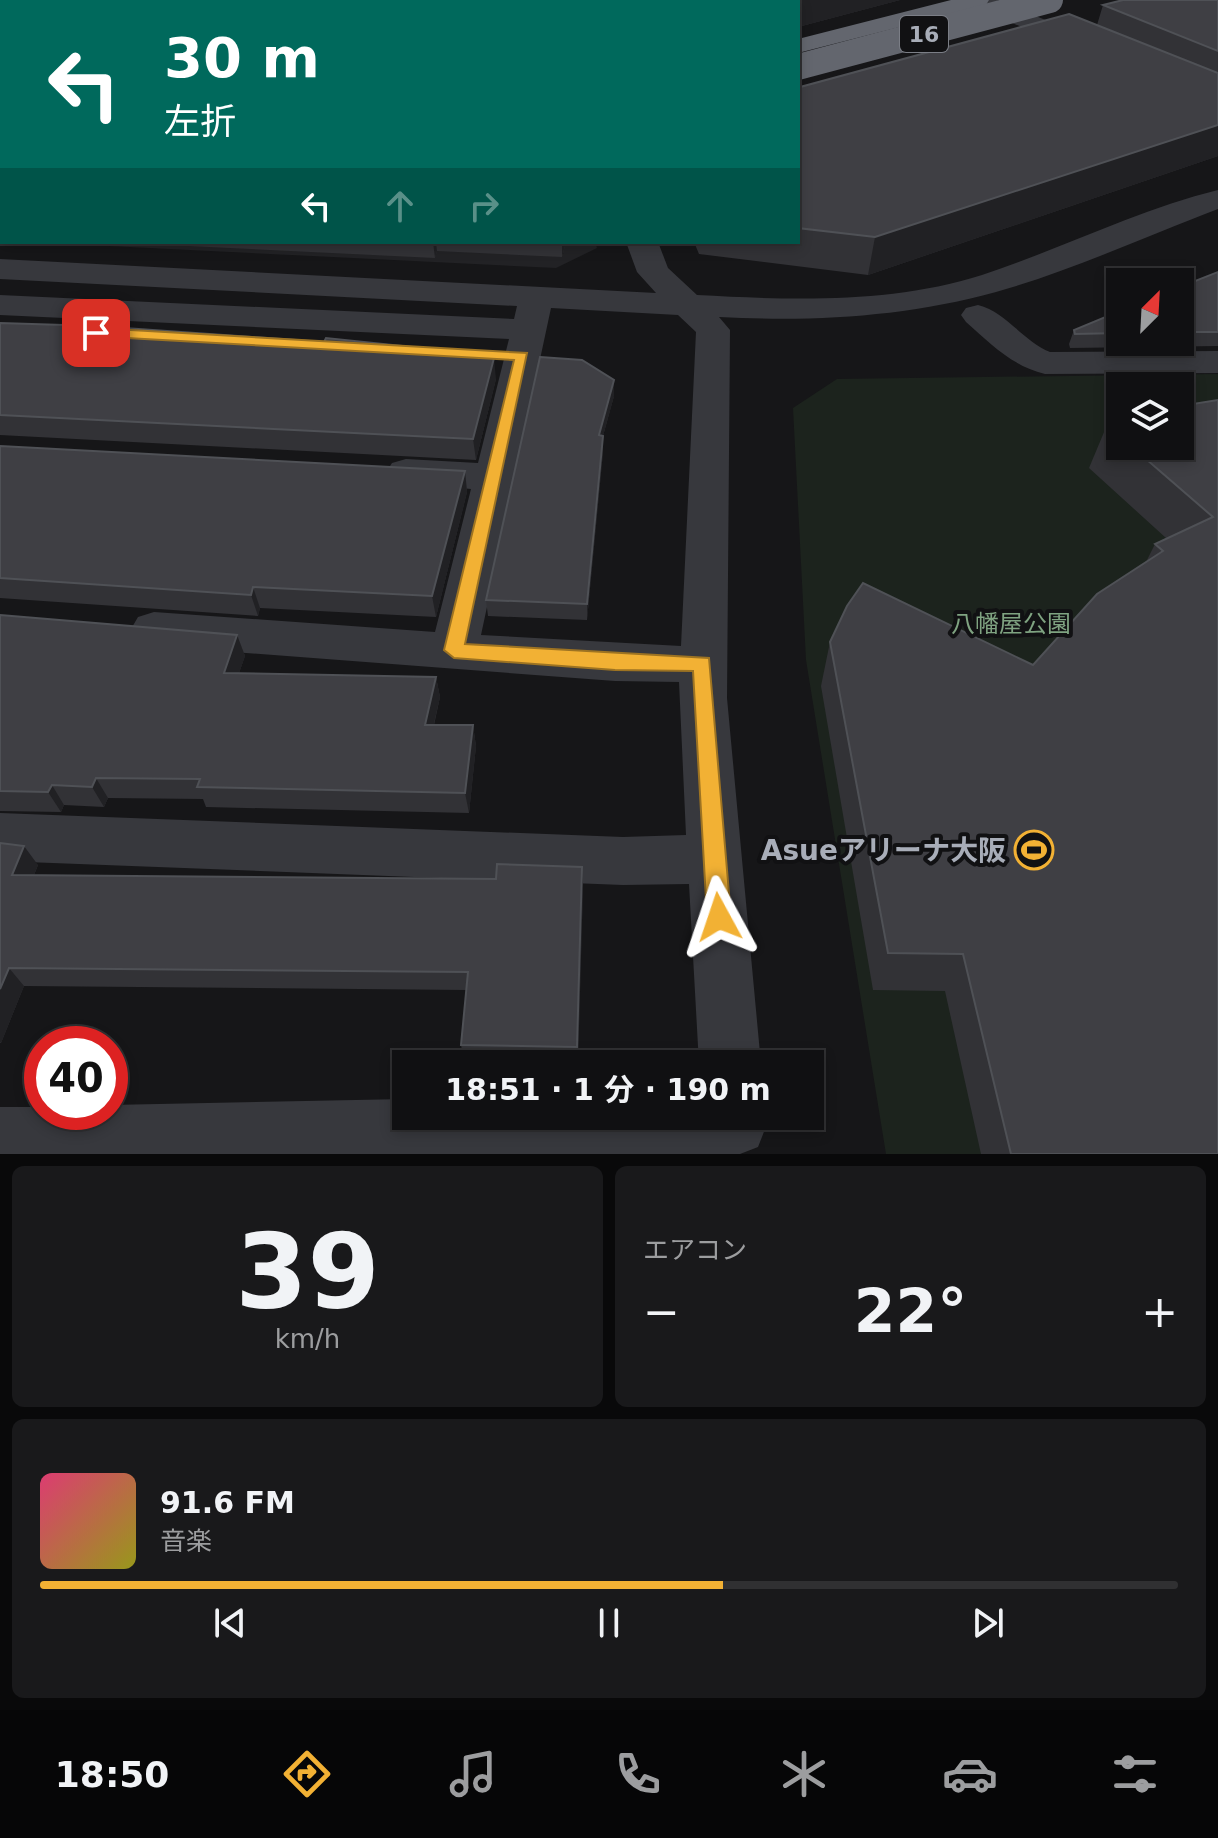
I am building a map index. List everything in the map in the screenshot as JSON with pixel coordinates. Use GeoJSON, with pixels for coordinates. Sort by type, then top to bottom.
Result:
{"type":"FeatureCollection","features":[{"type":"Feature","properties":{"kind":"highway","name":"16"},"geometry":{"type":"LineString","coordinates":[[800,45],[978,0]]}},
{"type":"Feature","properties":{"kind":"highway","name":"16"},"geometry":{"type":"LineString","coordinates":[[800,66],[1050,0]]}},
{"type":"Feature","properties":{"kind":"street"},"geometry":{"type":"LineString","coordinates":[[978,0],[1115,58]]}},
{"type":"Feature","properties":{"kind":"street"},"geometry":{"type":"LineString","coordinates":[[0,328],[529,327],[701,318],[908,301],[1014,276],[1218,199]]}},
{"type":"Feature","properties":{"kind":"street"},"geometry":{"type":"LineString","coordinates":[[643,244],[653,272],[701,318],[841,333],[978,315],[1026,303],[1218,229]]}},
{"type":"Feature","properties":{"kind":"street"},"geometry":{"type":"LineString","coordinates":[[0,269],[529,327]]}},
{"type":"Feature","properties":{"kind":"street"},"geometry":{"type":"LineString","coordinates":[[0,305],[529,327]]}},
{"type":"Feature","properties":{"kind":"street"},"geometry":{"type":"LineString","coordinates":[[978,315],[1026,355],[1045,363],[1218,362]]}},
{"type":"Feature","properties":{"kind":"street"},"geometry":{"type":"LineString","coordinates":[[701,318],[702,664],[729,1050]]}},
{"type":"Feature","properties":{"kind":"street"},"geometry":{"type":"LineString","coordinates":[[454,650],[529,327]]}},
{"type":"Feature","properties":{"kind":"street"},"geometry":{"type":"LineString","coordinates":[[367,470],[495,477]]}},
{"type":"Feature","properties":{"kind":"street"},"geometry":{"type":"LineString","coordinates":[[110,626],[615,663],[702,664]]}},
{"type":"Feature","properties":{"kind":"street"},"geometry":{"type":"LineString","coordinates":[[0,837],[623,861],[714,859]]}},
{"type":"Feature","properties":{"kind":"street"},"geometry":{"type":"LineString","coordinates":[[0,1140],[392,1126]]}},
{"type":"Feature","properties":{"kind":"shaded area"},"geometry":{"type":"Polygon","coordinates":[[[69,244],[596,244],[597,248],[556,268],[69,244]]]}},
{"type":"Feature","properties":{"kind":"green space","name":"八幡屋公園"},"geometry":{"type":"Polygon","coordinates":[[[1194,374],[1218,374],[1218,1154],[886,1154],[806,660],[793,408],[837,379],[1106,375],[1106,460],[1194,460],[1194,374]]]}},
{"type":"Feature","properties":{"kind":"building"},"geometry":{"type":"Polygon","coordinates":[[[1123,0],[1218,0],[1218,51],[1103,5],[1123,0]]]}},
{"type":"Feature","properties":{"kind":"building"},"geometry":{"type":"Polygon","coordinates":[[[1069,14],[1218,73],[1218,125],[875,237],[800,228],[800,87],[1069,14]]]}},
{"type":"Feature","properties":{"kind":"building"},"geometry":{"type":"Polygon","coordinates":[[[1218,272],[1218,332],[1194,332],[1194,281],[1218,272]]]}},
{"type":"Feature","properties":{"kind":"building"},"geometry":{"type":"Polygon","coordinates":[[[1106,317],[1106,333],[1075,334],[1074,330],[1106,317]]]}},
{"type":"Feature","properties":{"kind":"building"},"geometry":{"type":"Polygon","coordinates":[[[0,323],[96,326],[324,342],[326,338],[440,350],[439,355],[494,358],[473,439],[0,415],[0,323]]]}},
{"type":"Feature","properties":{"kind":"building"},"geometry":{"type":"Polygon","coordinates":[[[540,357],[582,360],[614,380],[599,435],[603,436],[587,604],[486,600],[540,357]]]}},
{"type":"Feature","properties":{"kind":"building","name":"Asueアリーナ大阪"},"geometry":{"type":"Polygon","coordinates":[[[1218,400],[1218,1154],[1011,1154],[963,954],[888,953],[830,642],[847,606],[863,583],[1033,665],[1097,594],[1163,551],[1155,544],[1213,517],[1147,460],[1194,460],[1194,404],[1218,400]]]}},
{"type":"Feature","properties":{"kind":"building"},"geometry":{"type":"Polygon","coordinates":[[[0,446],[465,471],[432,596],[253,587],[251,595],[0,578],[0,446]]]}},
{"type":"Feature","properties":{"kind":"building"},"geometry":{"type":"Polygon","coordinates":[[[0,615],[237,635],[224,673],[436,677],[425,725],[473,725],[465,793],[197,787],[200,779],[96,778],[92,787],[52,785],[48,792],[0,791],[0,615]]]}},
{"type":"Feature","properties":{"kind":"building"},"geometry":{"type":"Polygon","coordinates":[[[0,843],[24,846],[12,875],[496,879],[497,864],[582,867],[577,1047],[461,1045],[468,972],[9,968],[0,989],[0,843]]]}},
{"type":"Feature","properties":{"kind":"place","name":"Asueアリーナ大阪"},"geometry":{"type":"Point","coordinates":[1034,850]}},
{"type":"Feature","properties":{"kind":"route"},"geometry":{"type":"LineString","coordinates":[[96,333],[522,356],[454,650],[615,663],[702,664],[719,917]]}}]}
